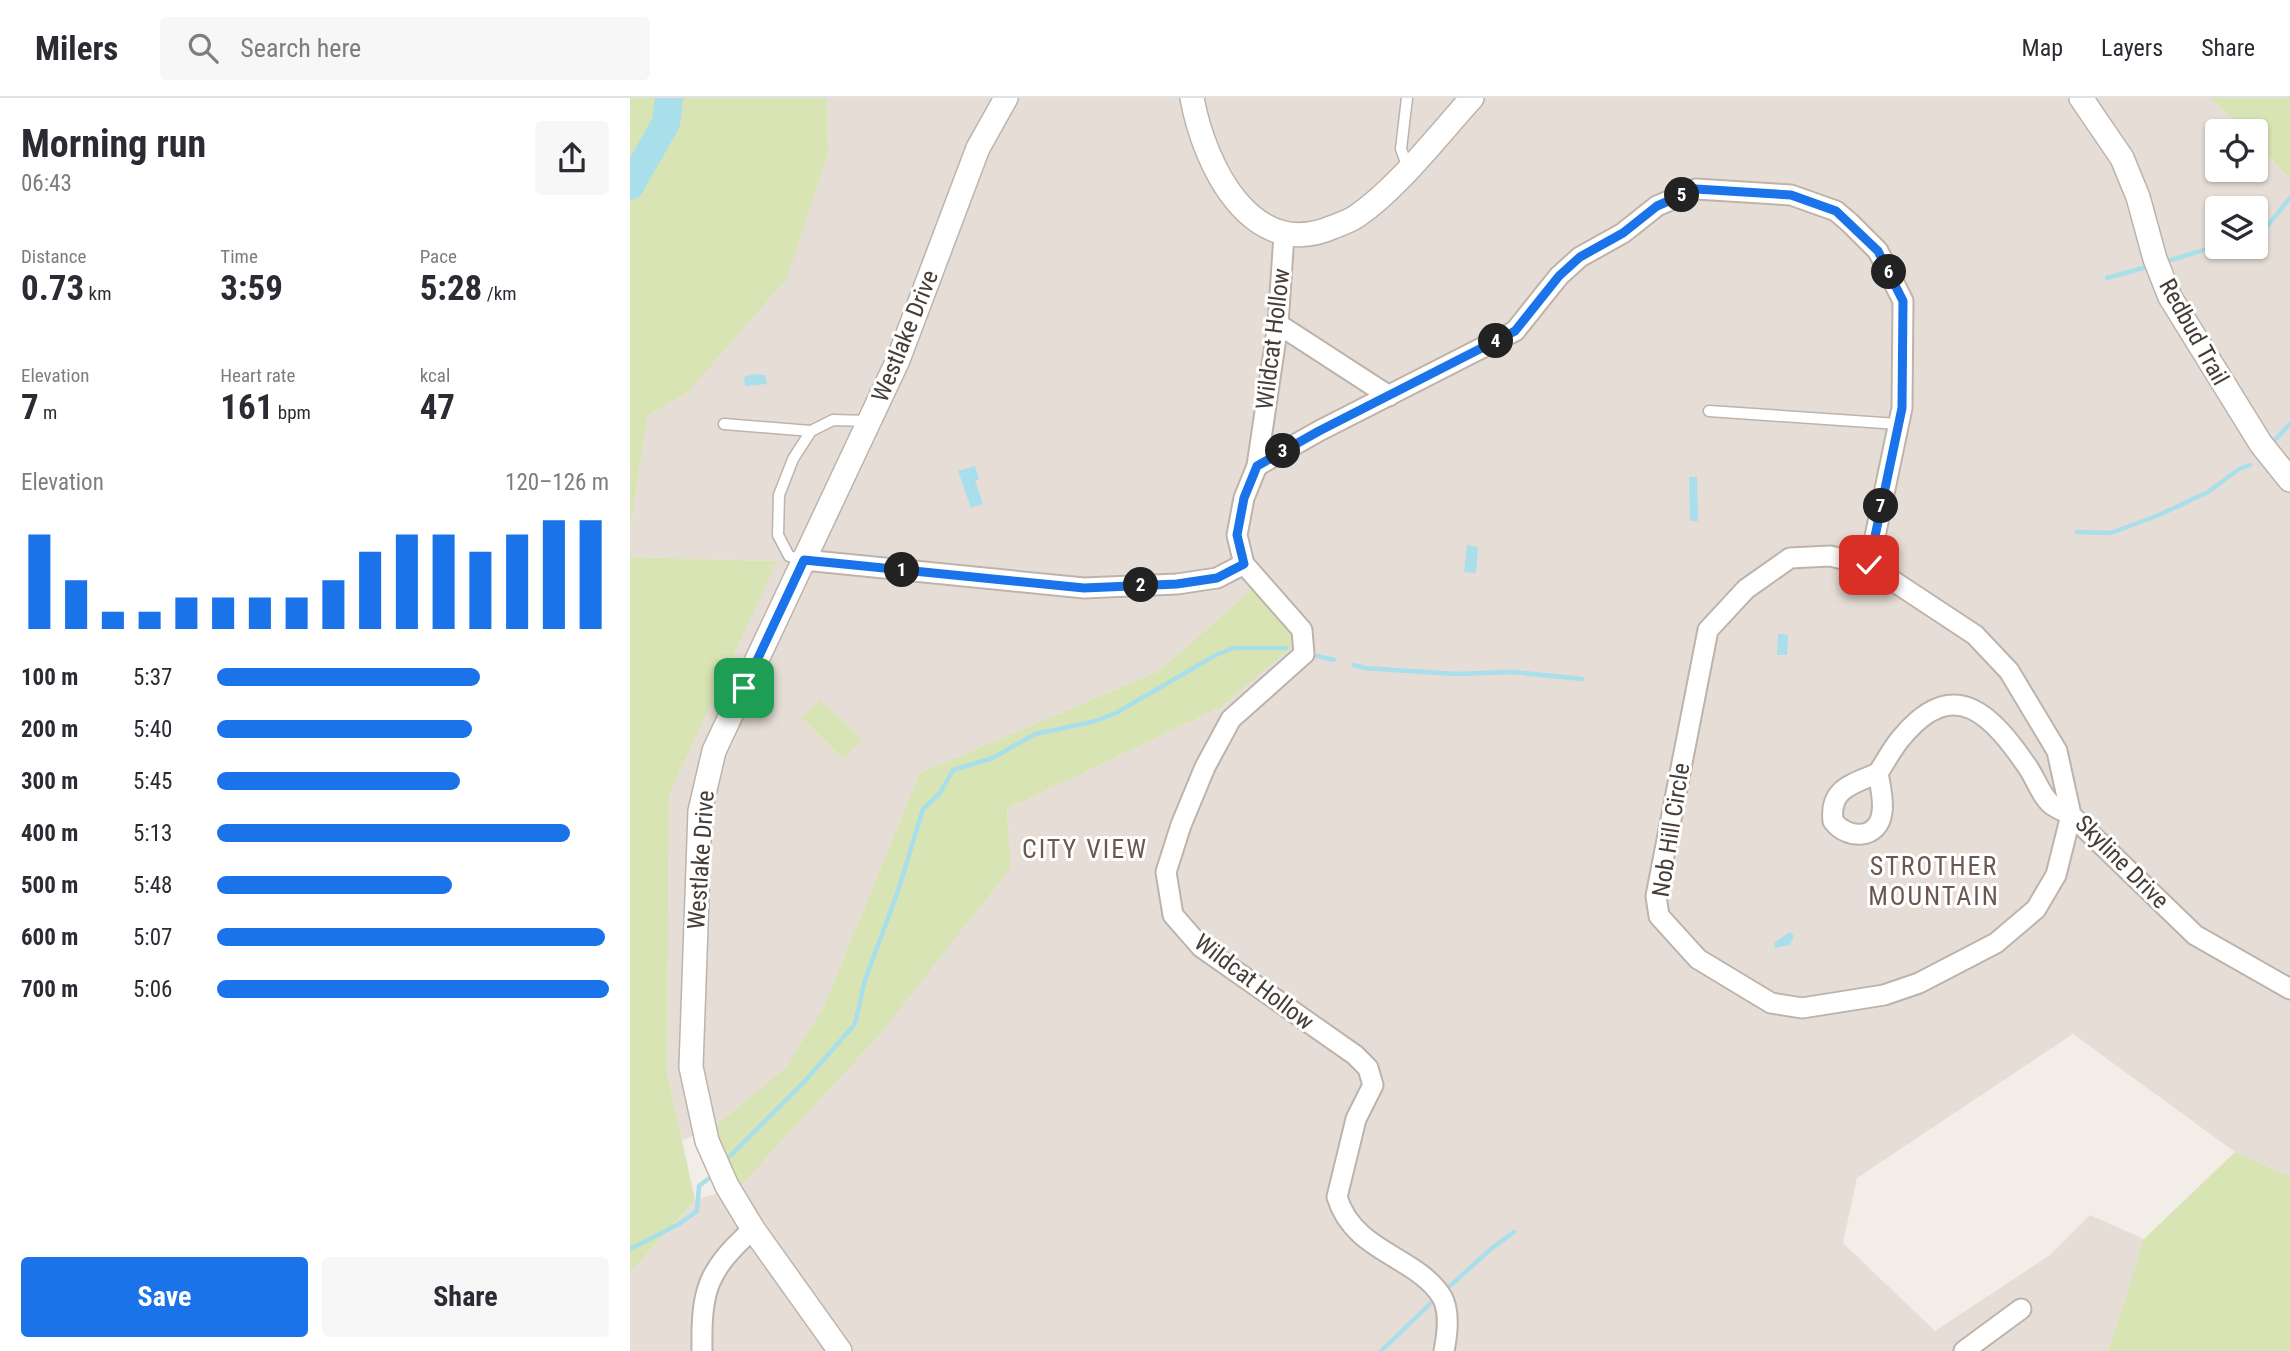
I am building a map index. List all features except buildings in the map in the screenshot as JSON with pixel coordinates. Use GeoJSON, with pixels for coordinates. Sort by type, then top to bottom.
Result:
{"type":"FeatureCollection","features":[{"type":"Feature","properties":{"kind":"street","name":"Westlake Drive"},"geometry":{"type":"LineString","coordinates":[[840,1351],[752,1229],[727,1186],[707,1141],[691,1067],[700,811],[714,751],[898,360],[978,148],[1006,98]]}},
{"type":"Feature","properties":{"kind":"street"},"geometry":{"type":"LineString","coordinates":[[1192,98],[1205,147],[1236,200],[1255,221],[1284,235],[1316,235],[1356,218],[1385,194],[1472,98]]}},
{"type":"Feature","properties":{"kind":"street","name":"Redbud Trail"},"geometry":{"type":"LineString","coordinates":[[2081,98],[2122,158],[2138,197],[2155,259],[2170,297],[2261,444],[2290,480]]}},
{"type":"Feature","properties":{"kind":"street"},"geometry":{"type":"LineString","coordinates":[[1257,466],[1319,431],[1515,331],[1559,276],[1580,257],[1623,233],[1657,206],[1696,189],[1791,195],[1836,211],[1878,251],[1903,301],[1902,408],[1869,565]]}},
{"type":"Feature","properties":{"kind":"street","name":"Wildcat Hollow"},"geometry":{"type":"LineString","coordinates":[[1284,235],[1278,324],[1257,466],[1244,498],[1237,535],[1244,564],[1302,630],[1304,654],[1231,719],[1205,767],[1181,825],[1167,872],[1173,915],[1201,947],[1355,1055],[1368,1068],[1373,1085],[1356,1119],[1336,1197],[1349,1222],[1369,1242],[1429,1282],[1444,1300],[1447,1335],[1444,1351]]}},
{"type":"Feature","properties":{"kind":"street"},"geometry":{"type":"LineString","coordinates":[[1278,324],[1389,396]]}},
{"type":"Feature","properties":{"kind":"street","name":"Nob Hill Circle"},"geometry":{"type":"LineString","coordinates":[[1869,565],[1830,556],[1790,558],[1746,589],[1707,630],[1656,895],[1660,916],[1698,959],[1771,1003],[1802,1008],[1884,995],[1919,984],[1996,943],[2036,909],[2056,875],[2071,815]]}},
{"type":"Feature","properties":{"kind":"street"},"geometry":{"type":"LineString","coordinates":[[804,560],[1084,588],[1177,584],[1217,578],[1244,564]]}},
{"type":"Feature","properties":{"kind":"street","name":"Skyline Drive"},"geometry":{"type":"LineString","coordinates":[[1869,565],[1975,635],[2009,671],[2057,751],[2071,815],[2196,935],[2290,989]]}},
{"type":"Feature","properties":{"kind":"street"},"geometry":{"type":"LineString","coordinates":[[1878,773],[1901,737],[1924,714],[1941,704],[1959,704],[1977,710],[2028,768],[2051,804],[2071,815]]}},
{"type":"Feature","properties":{"kind":"street"},"geometry":{"type":"LineString","coordinates":[[702,1351],[701,1313],[710,1279],[733,1247],[752,1229]]}},
{"type":"Feature","properties":{"kind":"street"},"geometry":{"type":"LineString","coordinates":[[1964,1351],[2021,1309]]}},
{"type":"Feature","properties":{"kind":"lane"},"geometry":{"type":"LineString","coordinates":[[1407,98],[1401,149],[1408,168]]}},
{"type":"Feature","properties":{"kind":"lane"},"geometry":{"type":"LineString","coordinates":[[1709,411],[1898,424]]}},
{"type":"Feature","properties":{"kind":"lane"},"geometry":{"type":"LineString","coordinates":[[804,560],[789,556],[778,535],[779,495],[793,459],[811,431],[833,420],[869,422]]}},
{"type":"Feature","properties":{"kind":"lane"},"geometry":{"type":"LineString","coordinates":[[724,424],[811,431]]}},
{"type":"Feature","properties":{"kind":"shaded area"},"geometry":{"type":"Polygon","coordinates":[[[827,98],[2211,98],[2232,119],[2205,119],[2205,182],[2268,182],[2268,156],[2290,179],[2290,1176],[2235,1152],[2073,1034],[1857,1178],[1843,1243],[1935,1331],[2050,1255],[2090,1215],[2144,1239],[2108,1351],[630,1351],[630,1273],[695,1200],[739,1187],[1011,867],[1007,809],[1219,708],[1252,589],[1159,671],[920,773],[824,1006],[788,1067],[713,1128],[682,1140],[667,1072],[669,795],[776,561],[630,557],[630,530],[648,415],[687,393],[828,153],[827,98]]]}},
{"type":"Feature","properties":{"kind":"green space"},"geometry":{"type":"Polygon","coordinates":[[[630,98],[827,98],[828,153],[787,278],[687,393],[648,415],[630,530],[630,98]]]}},
{"type":"Feature","properties":{"kind":"green space"},"geometry":{"type":"Polygon","coordinates":[[[2211,98],[2290,98],[2290,179],[2268,156],[2268,119],[2232,119],[2211,98]]]}},
{"type":"Feature","properties":{"kind":"green space"},"geometry":{"type":"Polygon","coordinates":[[[630,557],[777,561],[669,795],[667,1072],[695,1200],[630,1273],[630,557]]]}},
{"type":"Feature","properties":{"kind":"green space"},"geometry":{"type":"Polygon","coordinates":[[[1252,589],[1292,632],[1291,648],[1219,708],[1007,809],[1011,867],[881,1033],[739,1187],[713,1128],[787,1067],[824,1006],[920,773],[1159,671],[1252,589]]]}},
{"type":"Feature","properties":{"kind":"green space"},"geometry":{"type":"Polygon","coordinates":[[[820,700],[862,740],[843,759],[802,718],[820,700]]]}},
{"type":"Feature","properties":{"kind":"green space"},"geometry":{"type":"Polygon","coordinates":[[[2235,1152],[2290,1176],[2290,1351],[2108,1351],[2144,1239],[2235,1152]]]}},
{"type":"Feature","properties":{"kind":"water"},"geometry":{"type":"Polygon","coordinates":[[[765,375],[767,384],[745,386],[744,377],[765,375]]]}},
{"type":"Feature","properties":{"kind":"water"},"geometry":{"type":"Polygon","coordinates":[[[975,466],[979,479],[975,481],[983,504],[971,508],[958,471],[975,466]]]}},
{"type":"Feature","properties":{"kind":"water"},"geometry":{"type":"Polygon","coordinates":[[[1689,477],[1697,477],[1698,521],[1690,521],[1689,477]]]}},
{"type":"Feature","properties":{"kind":"water"},"geometry":{"type":"Polygon","coordinates":[[[1467,545],[1478,547],[1476,573],[1464,572],[1467,545]]]}},
{"type":"Feature","properties":{"kind":"water"},"geometry":{"type":"Polygon","coordinates":[[[1778,634],[1788,635],[1787,655],[1777,655],[1778,634]]]}},
{"type":"Feature","properties":{"kind":"water"},"geometry":{"type":"Polygon","coordinates":[[[1790,932],[1794,936],[1790,945],[1774,948],[1775,942],[1790,932]]]}},
{"type":"Feature","properties":{"kind":"waterway"},"geometry":{"type":"LineString","coordinates":[[630,186],[666,123],[669,98]]}},
{"type":"Feature","properties":{"kind":"waterway"},"geometry":{"type":"LineString","coordinates":[[2268,225],[2290,198]]}},
{"type":"Feature","properties":{"kind":"waterway"},"geometry":{"type":"LineString","coordinates":[[2171,260],[2205,250]]}},
{"type":"Feature","properties":{"kind":"waterway"},"geometry":{"type":"LineString","coordinates":[[2107,278],[2143,268]]}},
{"type":"Feature","properties":{"kind":"waterway"},"geometry":{"type":"LineString","coordinates":[[2275,440],[2290,424]]}},
{"type":"Feature","properties":{"kind":"waterway"},"geometry":{"type":"LineString","coordinates":[[2077,532],[2111,533],[2159,515],[2208,492],[2239,469],[2250,465]]}},
{"type":"Feature","properties":{"kind":"waterway"},"geometry":{"type":"LineString","coordinates":[[729,1157],[804,1082],[855,1024],[865,980],[898,891],[923,809],[940,793],[953,770],[993,758],[1035,734],[1096,721],[1116,713],[1216,655],[1233,648],[1286,648]]}},
{"type":"Feature","properties":{"kind":"waterway"},"geometry":{"type":"LineString","coordinates":[[1317,656],[1334,660]]}},
{"type":"Feature","properties":{"kind":"waterway"},"geometry":{"type":"LineString","coordinates":[[1354,665],[1455,674],[1513,672],[1582,679]]}},
{"type":"Feature","properties":{"kind":"waterway"},"geometry":{"type":"LineString","coordinates":[[630,1249],[679,1224],[697,1211],[699,1186],[708,1179]]}},
{"type":"Feature","properties":{"kind":"waterway"},"geometry":{"type":"LineString","coordinates":[[1450,1286],[1514,1232]]}},
{"type":"Feature","properties":{"kind":"waterway"},"geometry":{"type":"LineString","coordinates":[[1381,1351],[1430,1304]]}},
{"type":"Feature","properties":{"kind":"district","name":"CITY VIEW"},"geometry":{"type":"Point","coordinates":[1085,849]}},
{"type":"Feature","properties":{"kind":"district","name":"STROTHER MOUNTAIN"},"geometry":{"type":"Point","coordinates":[1934,881]}},
{"type":"Feature","properties":{"kind":"route"},"geometry":{"type":"LineString","coordinates":[[744,688],[804,560],[1084,588],[1177,584],[1217,578],[1244,564],[1237,535],[1244,498],[1257,466],[1319,431],[1515,331],[1559,276],[1580,257],[1623,233],[1657,206],[1696,189],[1791,195],[1836,211],[1878,251],[1903,301],[1902,408],[1869,565]]}}]}
